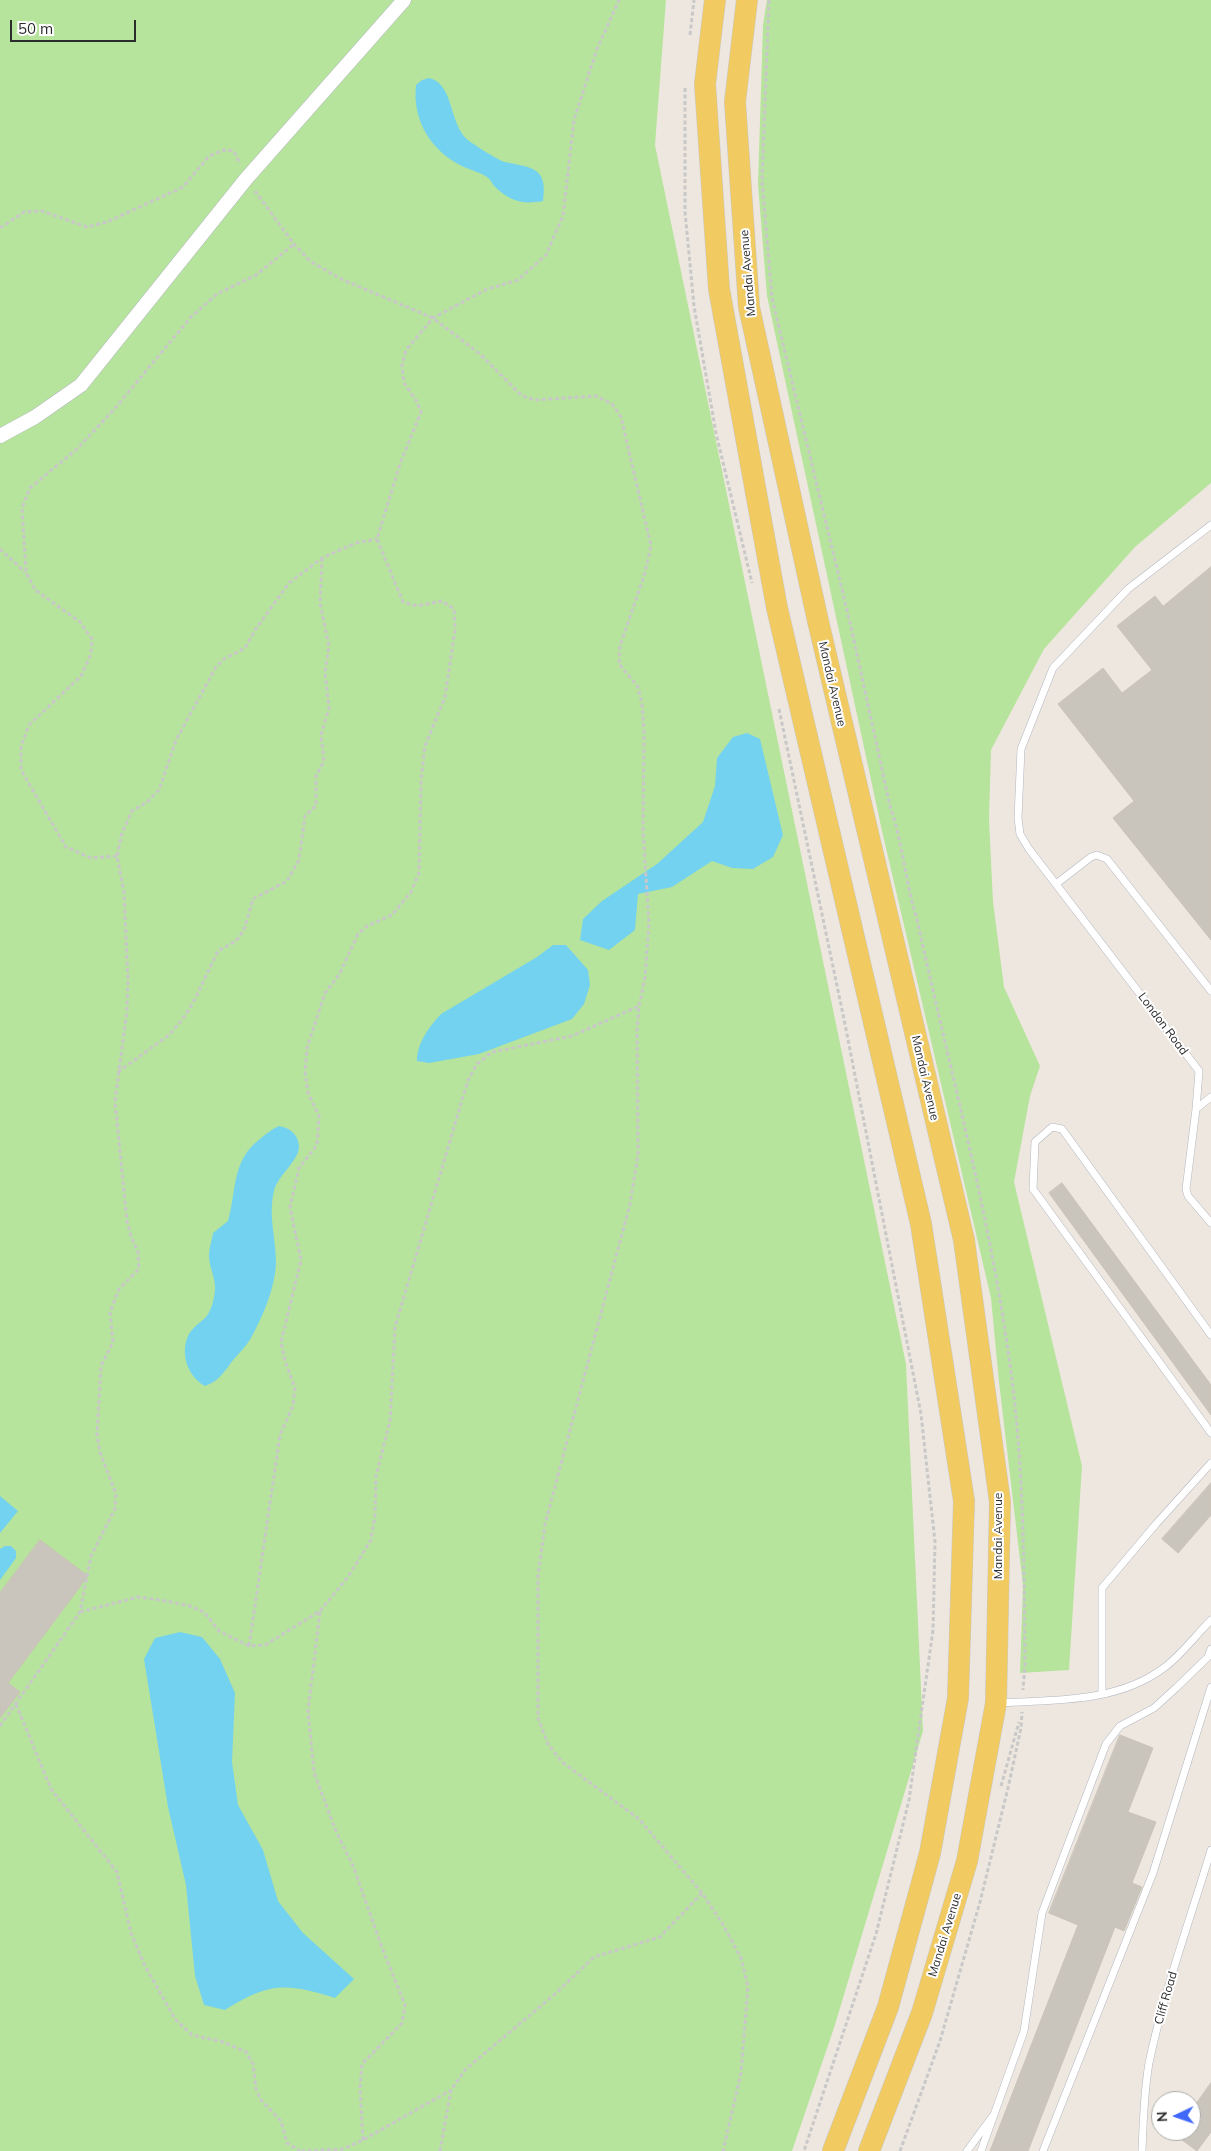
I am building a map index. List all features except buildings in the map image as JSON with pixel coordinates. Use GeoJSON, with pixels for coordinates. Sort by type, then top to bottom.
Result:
{"type":"FeatureCollection","features":[{"type":"Feature","properties":{"kind":"main road"},"geometry":{"type":"LineString","coordinates":[[715,0],[705,84],[719,289],[776,608],[921,1224],[964,1501],[958,1698],[930,1853],[888,2007],[833,2151]]}},
{"type":"Feature","properties":{"kind":"main road","name":"Mandai Avenue"},"geometry":{"type":"LineString","coordinates":[[747,0],[735,102],[749,308],[818,621],[964,1240],[1000,1502],[996,1703],[967,1862],[922,2013],[869,2151]]}},
{"type":"Feature","properties":{"kind":"street"},"geometry":{"type":"LineString","coordinates":[[0,436],[35,417],[81,385],[246,179],[404,0]]}},
{"type":"Feature","properties":{"kind":"lane","name":"London Road"},"geometry":{"type":"LineString","coordinates":[[1211,525],[1128,589],[1053,668],[1021,749],[1018,818],[1020,834],[1029,849],[1199,1071],[1186,1189],[1188,1196],[1211,1223]]}},
{"type":"Feature","properties":{"kind":"lane"},"geometry":{"type":"LineString","coordinates":[[1056,884],[1090,857],[1097,855],[1107,859],[1211,991]]}},
{"type":"Feature","properties":{"kind":"lane"},"geometry":{"type":"LineString","coordinates":[[1196,1109],[1211,1097]]}},
{"type":"Feature","properties":{"kind":"lane"},"geometry":{"type":"LineString","coordinates":[[1211,1335],[1062,1129],[1052,1127],[1036,1142],[1034,1189],[1211,1433]]}},
{"type":"Feature","properties":{"kind":"lane"},"geometry":{"type":"LineString","coordinates":[[1102,1694],[1102,1588],[1211,1463]]}},
{"type":"Feature","properties":{"kind":"lane"},"geometry":{"type":"LineString","coordinates":[[996,1703],[1089,1698],[1133,1685],[1165,1667],[1211,1620]]}},
{"type":"Feature","properties":{"kind":"lane"},"geometry":{"type":"LineString","coordinates":[[981,2151],[1024,2031],[1042,1913],[1106,1744],[1120,1726],[1154,1708],[1208,1657],[1211,1649]]}},
{"type":"Feature","properties":{"kind":"lane"},"geometry":{"type":"LineString","coordinates":[[1043,2151],[1153,1872],[1211,1687]]}},
{"type":"Feature","properties":{"kind":"lane","name":"Cliff Road"},"geometry":{"type":"LineString","coordinates":[[1142,2151],[1149,2065],[1157,2031],[1211,1850]]}},
{"type":"Feature","properties":{"kind":"lane"},"geometry":{"type":"LineString","coordinates":[[967,2151],[998,2108]]}},
{"type":"Feature","properties":{"kind":"path"},"geometry":{"type":"LineString","coordinates":[[249,1646],[280,1435],[293,1406],[295,1388],[285,1361],[281,1342],[301,1260],[290,1207],[299,1168],[317,1145],[319,1116],[308,1093],[305,1072],[307,1048],[324,993],[340,974],[358,934],[367,926],[392,914],[411,892],[419,873],[421,780],[425,746],[445,697],[455,630],[454,609],[442,601],[417,606],[403,602],[377,539],[400,464],[421,412],[416,400],[404,383],[402,366],[406,350],[433,318],[487,289],[518,280],[546,255],[563,216],[574,120],[597,49],[619,0]]}},
{"type":"Feature","properties":{"kind":"path"},"geometry":{"type":"LineString","coordinates":[[690,39],[694,0]]}},
{"type":"Feature","properties":{"kind":"path"},"geometry":{"type":"LineString","coordinates":[[685,87],[685,212],[694,306],[716,433],[753,587]]}},
{"type":"Feature","properties":{"kind":"path"},"geometry":{"type":"LineString","coordinates":[[117,856],[91,858],[66,847],[20,770],[21,746],[29,725],[81,676],[92,654],[92,639],[80,622],[35,590],[26,572],[22,508],[30,488],[78,448],[118,406],[198,311],[217,294],[256,276],[294,244]]}},
{"type":"Feature","properties":{"kind":"path"},"geometry":{"type":"LineString","coordinates":[[433,318],[480,354],[521,395],[534,400],[596,396],[612,404],[621,418],[651,546],[644,576],[620,646],[618,664],[638,687],[642,704],[644,731],[643,831],[649,924],[645,978],[639,1006],[637,1031],[638,1155],[630,1204],[545,1524],[538,1576],[538,1718],[548,1744],[562,1762],[639,1820],[702,1893],[722,1923],[741,1958],[748,1987],[741,2073],[723,2151]]}},
{"type":"Feature","properties":{"kind":"path"},"geometry":{"type":"LineString","coordinates":[[0,1726],[80,1612],[91,1556],[115,1510],[116,1494],[100,1452],[97,1435],[101,1366],[113,1342],[110,1312],[119,1289],[139,1269],[138,1252],[131,1237],[127,1221],[115,1102],[127,1010],[128,980],[124,892],[117,856],[122,833],[132,810],[147,802],[158,790],[176,740],[216,667],[224,659],[244,648],[289,583],[322,558],[356,543],[377,539]]}},
{"type":"Feature","properties":{"kind":"path"},"geometry":{"type":"LineString","coordinates":[[0,550],[26,572]]}},
{"type":"Feature","properties":{"kind":"path"},"geometry":{"type":"LineString","coordinates":[[118,1073],[169,1035],[193,1003],[218,952],[236,941],[244,930],[253,899],[287,881],[299,860],[305,816],[316,806],[316,776],[324,761],[321,735],[329,708],[325,672],[329,646],[320,603],[322,558]]}},
{"type":"Feature","properties":{"kind":"path"},"geometry":{"type":"LineString","coordinates":[[778,703],[844,1019],[921,1414],[935,1542],[933,1630],[909,1800],[876,1934],[804,2151]]}},
{"type":"Feature","properties":{"kind":"path"},"geometry":{"type":"LineString","coordinates":[[80,1612],[138,1597],[166,1601],[204,1612],[219,1631],[249,1646],[265,1645],[320,1611],[348,1577],[370,1540],[375,1515],[376,1476],[390,1421],[395,1327],[468,1080],[477,1064],[492,1052],[572,1036],[639,1006]]}},
{"type":"Feature","properties":{"kind":"path"},"geometry":{"type":"LineString","coordinates":[[320,1611],[308,1711],[314,1772],[335,1829],[354,1868],[380,1945],[406,2005],[402,2023],[362,2064],[360,2088],[363,2140]]}},
{"type":"Feature","properties":{"kind":"path"},"geometry":{"type":"LineString","coordinates":[[16,1703],[51,1788],[117,1872],[131,1933],[144,1964],[175,2019],[192,2035],[223,2042],[246,2052],[253,2064],[256,2089],[262,2100],[281,2121],[287,2143],[300,2151],[343,2149],[363,2140],[451,2090]]}},
{"type":"Feature","properties":{"kind":"path"},"geometry":{"type":"LineString","coordinates":[[440,2151],[451,2090],[466,2068],[555,1994],[594,1957],[660,1936],[702,1893]]}},
{"type":"Feature","properties":{"kind":"green space"},"geometry":{"type":"Polygon","coordinates":[[[0,0],[666,0],[655,145],[906,1364],[923,1731],[834,2028],[792,2151],[0,2151],[0,0]]]}},
{"type":"Feature","properties":{"kind":"green space"},"geometry":{"type":"Polygon","coordinates":[[[767,0],[1211,0],[1211,483],[1135,547],[1044,649],[991,750],[989,819],[993,902],[1004,987],[1040,1066],[1030,1096],[1014,1182],[1082,1466],[1069,1670],[1020,1673],[1023,1585],[991,1298],[882,831],[767,296],[758,184],[763,25],[767,0]]]}},
{"type":"Feature","properties":{"kind":"water"},"geometry":{"type":"Polygon","coordinates":[[[429,78],[443,88],[448,96],[462,134],[469,141],[502,161],[530,168],[540,175],[543,181],[543,201],[517,201],[505,195],[487,177],[462,166],[441,152],[426,133],[417,110],[416,85],[422,80],[429,78]]]}},
{"type":"Feature","properties":{"kind":"water"},"geometry":{"type":"Polygon","coordinates":[[[747,733],[760,739],[783,835],[773,857],[753,869],[732,868],[712,861],[672,887],[638,894],[635,930],[609,950],[580,940],[583,919],[602,901],[657,864],[703,822],[715,786],[717,758],[733,737],[747,733]]]}},
{"type":"Feature","properties":{"kind":"water"},"geometry":{"type":"Polygon","coordinates":[[[553,945],[566,945],[588,970],[590,985],[584,1004],[572,1019],[479,1054],[429,1063],[417,1061],[419,1048],[424,1036],[441,1014],[537,957],[553,945]]]}},
{"type":"Feature","properties":{"kind":"water"},"geometry":{"type":"Polygon","coordinates":[[[279,1126],[293,1132],[299,1146],[296,1157],[276,1185],[272,1200],[276,1263],[271,1292],[260,1321],[249,1341],[222,1375],[205,1386],[190,1371],[185,1357],[185,1350],[188,1336],[210,1310],[215,1294],[214,1277],[209,1256],[213,1233],[228,1221],[236,1177],[244,1157],[260,1139],[279,1126]]]}},
{"type":"Feature","properties":{"kind":"water"},"geometry":{"type":"Polygon","coordinates":[[[0,1496],[18,1511],[0,1533],[0,1496]]]}},
{"type":"Feature","properties":{"kind":"water"},"geometry":{"type":"Polygon","coordinates":[[[5,1546],[11,1546],[16,1551],[16,1558],[0,1580],[0,1549],[5,1546]]]}},
{"type":"Feature","properties":{"kind":"water"},"geometry":{"type":"Polygon","coordinates":[[[180,1632],[202,1637],[220,1659],[235,1693],[232,1762],[238,1805],[263,1850],[278,1901],[303,1933],[354,1979],[335,1998],[303,1990],[278,1988],[254,1994],[225,2010],[204,2005],[195,1976],[186,1885],[168,1807],[144,1659],[155,1638],[180,1632]]]}}]}
